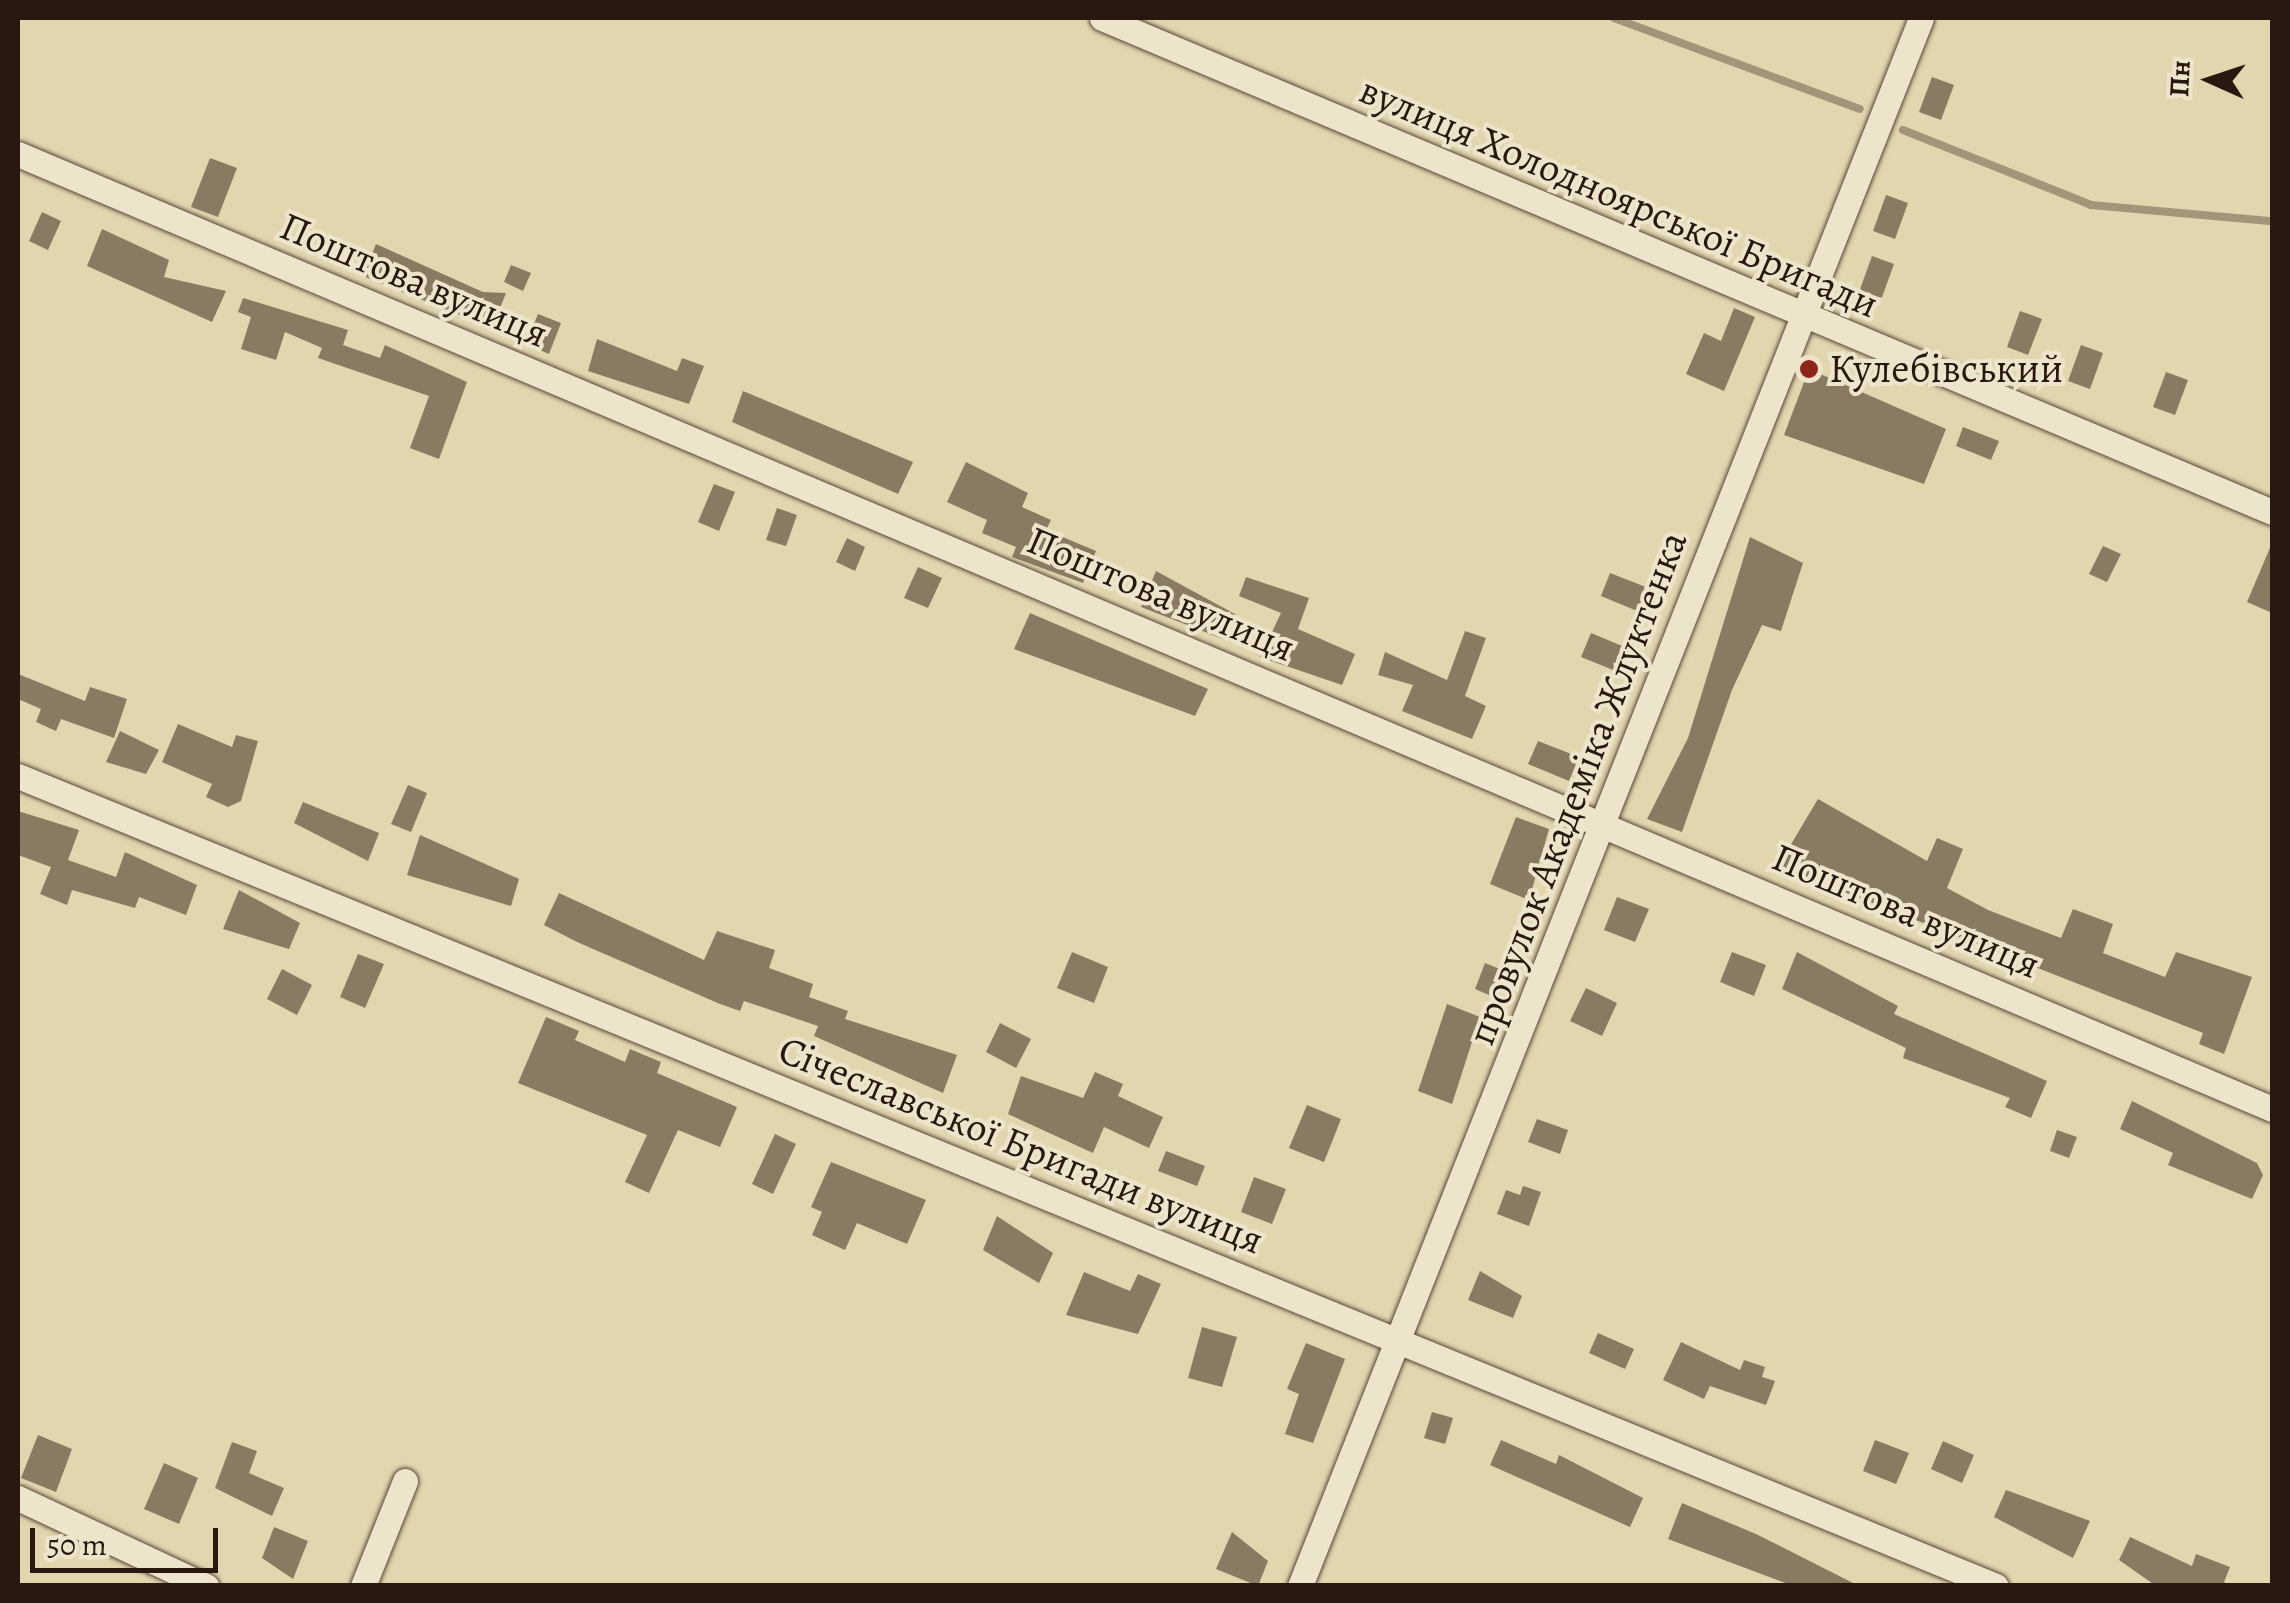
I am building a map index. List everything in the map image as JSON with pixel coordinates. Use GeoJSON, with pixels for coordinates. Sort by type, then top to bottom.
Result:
{"type":"FeatureCollection","features":[{"type":"Feature","properties":{"kind":"street","name":"вулиця Холодноярської Бригади"},"geometry":{"type":"LineString","coordinates":[[1102,18],[1800,318],[2272,512]]}},
{"type":"Feature","properties":{"kind":"street","name":"провулок Академіка Жлуктенка"},"geometry":{"type":"LineString","coordinates":[[1300,1586],[1402,1339],[1921,18]]}},
{"type":"Feature","properties":{"kind":"street","name":"Поштова вулиця"},"geometry":{"type":"LineString","coordinates":[[18,154],[2272,1109]]}},
{"type":"Feature","properties":{"kind":"street","name":"Січеславської Бригади вулиця"},"geometry":{"type":"LineString","coordinates":[[18,776],[1402,1339],[1996,1586]]}},
{"type":"Feature","properties":{"kind":"street"},"geometry":{"type":"LineString","coordinates":[[363,1586],[405,1481]]}},
{"type":"Feature","properties":{"kind":"street"},"geometry":{"type":"LineString","coordinates":[[18,1498],[206,1586]]}},
{"type":"Feature","properties":{"kind":"building"},"geometry":{"type":"Polygon","coordinates":[[[1932,77],[1954,85],[1941,120],[1919,112],[1932,77]]]}},
{"type":"Feature","properties":{"kind":"building"},"geometry":{"type":"Polygon","coordinates":[[[210,158],[237,168],[218,217],[191,207],[210,158]]]}},
{"type":"Feature","properties":{"kind":"building"},"geometry":{"type":"Polygon","coordinates":[[[1886,195],[1908,203],[1895,239],[1873,231],[1886,195]]]}},
{"type":"Feature","properties":{"kind":"building"},"geometry":{"type":"Polygon","coordinates":[[[42,212],[61,221],[48,250],[29,241],[42,212]]]}},
{"type":"Feature","properties":{"kind":"building"},"geometry":{"type":"Polygon","coordinates":[[[102,229],[169,260],[164,277],[226,291],[212,322],[87,266],[102,229]]]}},
{"type":"Feature","properties":{"kind":"building"},"geometry":{"type":"Polygon","coordinates":[[[376,244],[483,292],[506,293],[492,328],[363,276],[376,244]]]}},
{"type":"Feature","properties":{"kind":"building"},"geometry":{"type":"Polygon","coordinates":[[[1872,256],[1894,264],[1881,300],[1859,292],[1872,256]]]}},
{"type":"Feature","properties":{"kind":"building"},"geometry":{"type":"Polygon","coordinates":[[[511,265],[531,273],[523,291],[504,282],[511,265]]]}},
{"type":"Feature","properties":{"kind":"building"},"geometry":{"type":"Polygon","coordinates":[[[243,298],[348,330],[343,345],[380,358],[385,345],[467,382],[439,459],[410,448],[429,396],[318,358],[322,348],[285,332],[276,360],[241,349],[251,317],[238,312],[243,298]]]}},
{"type":"Feature","properties":{"kind":"building"},"geometry":{"type":"Polygon","coordinates":[[[1734,308],[1755,317],[1724,391],[1686,374],[1704,333],[1721,341],[1734,308]]]}},
{"type":"Feature","properties":{"kind":"building"},"geometry":{"type":"Polygon","coordinates":[[[2020,311],[2042,319],[2028,355],[2007,347],[2020,311]]]}},
{"type":"Feature","properties":{"kind":"building"},"geometry":{"type":"Polygon","coordinates":[[[538,314],[561,323],[549,354],[526,344],[538,314]]]}},
{"type":"Feature","properties":{"kind":"building"},"geometry":{"type":"Polygon","coordinates":[[[597,339],[677,371],[682,358],[704,366],[689,404],[588,371],[597,339]]]}},
{"type":"Feature","properties":{"kind":"building"},"geometry":{"type":"Polygon","coordinates":[[[2081,345],[2103,353],[2090,389],[2068,381],[2081,345]]]}},
{"type":"Feature","properties":{"kind":"building"},"geometry":{"type":"Polygon","coordinates":[[[1809,369],[1946,429],[1924,484],[1784,435],[1809,369]]]}},
{"type":"Feature","properties":{"kind":"building"},"geometry":{"type":"Polygon","coordinates":[[[2166,372],[2188,380],[2175,415],[2153,407],[2166,372]]]}},
{"type":"Feature","properties":{"kind":"building"},"geometry":{"type":"Polygon","coordinates":[[[743,391],[913,462],[898,494],[732,422],[743,391]]]}},
{"type":"Feature","properties":{"kind":"building"},"geometry":{"type":"Polygon","coordinates":[[[1963,427],[1999,441],[1991,460],[1956,446],[1963,427]]]}},
{"type":"Feature","properties":{"kind":"building"},"geometry":{"type":"Polygon","coordinates":[[[966,462],[1028,493],[1022,507],[1051,520],[1046,530],[1096,551],[1083,583],[1012,557],[1016,547],[982,533],[987,520],[947,502],[966,462]]]}},
{"type":"Feature","properties":{"kind":"building"},"geometry":{"type":"Polygon","coordinates":[[[714,484],[735,492],[719,531],[698,522],[714,484]]]}},
{"type":"Feature","properties":{"kind":"building"},"geometry":{"type":"Polygon","coordinates":[[[777,508],[797,515],[786,546],[766,540],[777,508]]]}},
{"type":"Feature","properties":{"kind":"building"},"geometry":{"type":"Polygon","coordinates":[[[1750,537],[1803,563],[1781,631],[1762,625],[1732,690],[1682,832],[1647,819],[1688,738],[1750,537]]]}},
{"type":"Feature","properties":{"kind":"building"},"geometry":{"type":"Polygon","coordinates":[[[847,538],[865,547],[855,571],[836,562],[847,538]]]}},
{"type":"Feature","properties":{"kind":"building"},"geometry":{"type":"Polygon","coordinates":[[[2272,543],[2272,613],[2247,602],[2272,543]]]}},
{"type":"Feature","properties":{"kind":"building"},"geometry":{"type":"Polygon","coordinates":[[[2103,546],[2121,554],[2107,582],[2089,574],[2103,546]]]}},
{"type":"Feature","properties":{"kind":"building"},"geometry":{"type":"Polygon","coordinates":[[[918,567],[942,578],[928,608],[904,598],[918,567]]]}},
{"type":"Feature","properties":{"kind":"building"},"geometry":{"type":"Polygon","coordinates":[[[1156,571],[1235,614],[1223,639],[1141,607],[1156,571]]]}},
{"type":"Feature","properties":{"kind":"building"},"geometry":{"type":"Polygon","coordinates":[[[1610,573],[1651,589],[1642,613],[1601,596],[1610,573]]]}},
{"type":"Feature","properties":{"kind":"building"},"geometry":{"type":"Polygon","coordinates":[[[1246,577],[1309,598],[1298,629],[1355,654],[1342,685],[1260,657],[1281,613],[1239,596],[1246,577]]]}},
{"type":"Feature","properties":{"kind":"building"},"geometry":{"type":"Polygon","coordinates":[[[1030,613],[1208,689],[1195,716],[1014,649],[1030,613]]]}},
{"type":"Feature","properties":{"kind":"building"},"geometry":{"type":"Polygon","coordinates":[[[1465,631],[1486,638],[1465,696],[1486,706],[1472,739],[1402,711],[1413,685],[1378,675],[1385,652],[1447,680],[1465,631]]]}},
{"type":"Feature","properties":{"kind":"building"},"geometry":{"type":"Polygon","coordinates":[[[1591,633],[1627,648],[1618,672],[1581,657],[1591,633]]]}},
{"type":"Feature","properties":{"kind":"building"},"geometry":{"type":"Polygon","coordinates":[[[18,674],[85,701],[90,687],[127,699],[114,738],[61,719],[56,731],[36,722],[41,709],[18,699],[18,674]]]}},
{"type":"Feature","properties":{"kind":"building"},"geometry":{"type":"Polygon","coordinates":[[[178,724],[232,747],[236,735],[258,741],[241,801],[228,807],[206,797],[212,784],[162,762],[178,724]]]}},
{"type":"Feature","properties":{"kind":"building"},"geometry":{"type":"Polygon","coordinates":[[[120,731],[159,750],[146,774],[106,762],[120,731]]]}},
{"type":"Feature","properties":{"kind":"building"},"geometry":{"type":"Polygon","coordinates":[[[1538,741],[1579,757],[1569,781],[1528,764],[1538,741]]]}},
{"type":"Feature","properties":{"kind":"building"},"geometry":{"type":"Polygon","coordinates":[[[408,785],[427,793],[411,832],[391,824],[408,785]]]}},
{"type":"Feature","properties":{"kind":"building"},"geometry":{"type":"Polygon","coordinates":[[[1818,799],[1927,861],[1937,838],[1963,849],[1947,888],[1988,910],[2061,938],[2073,909],[2113,924],[2103,953],[2165,977],[2176,952],[2252,977],[2224,1054],[2199,1044],[2203,1033],[1778,866],[1818,799]]]}},
{"type":"Feature","properties":{"kind":"building"},"geometry":{"type":"Polygon","coordinates":[[[303,802],[379,833],[368,861],[294,823],[303,802]]]}},
{"type":"Feature","properties":{"kind":"building"},"geometry":{"type":"Polygon","coordinates":[[[18,811],[79,830],[68,860],[116,877],[125,852],[197,885],[186,915],[139,897],[135,908],[72,890],[67,905],[40,894],[51,867],[18,855],[18,811]]]}},
{"type":"Feature","properties":{"kind":"building"},"geometry":{"type":"Polygon","coordinates":[[[1516,817],[1549,829],[1529,900],[1490,884],[1516,817]]]}},
{"type":"Feature","properties":{"kind":"building"},"geometry":{"type":"Polygon","coordinates":[[[420,835],[519,879],[511,906],[407,875],[420,835]]]}},
{"type":"Feature","properties":{"kind":"building"},"geometry":{"type":"Polygon","coordinates":[[[239,890],[300,923],[289,949],[223,929],[239,890]]]}},
{"type":"Feature","properties":{"kind":"building"},"geometry":{"type":"Polygon","coordinates":[[[559,893],[704,960],[717,931],[775,950],[769,968],[813,984],[809,997],[848,1011],[845,1019],[957,1055],[943,1093],[814,1036],[818,1026],[744,1001],[740,1011],[720,1004],[544,925],[559,893]]]}},
{"type":"Feature","properties":{"kind":"building"},"geometry":{"type":"Polygon","coordinates":[[[1617,897],[1649,909],[1635,942],[1604,930],[1617,897]]]}},
{"type":"Feature","properties":{"kind":"building"},"geometry":{"type":"Polygon","coordinates":[[[1072,952],[1108,967],[1094,1003],[1057,988],[1072,952]]]}},
{"type":"Feature","properties":{"kind":"building"},"geometry":{"type":"Polygon","coordinates":[[[1732,952],[1766,965],[1754,996],[1720,982],[1732,952]]]}},
{"type":"Feature","properties":{"kind":"building"},"geometry":{"type":"Polygon","coordinates":[[[1797,952],[1898,1006],[1894,1014],[2047,1081],[2031,1118],[2005,1107],[2010,1098],[1903,1058],[1906,1048],[1782,989],[1797,952]]]}},
{"type":"Feature","properties":{"kind":"building"},"geometry":{"type":"Polygon","coordinates":[[[358,954],[384,964],[365,1008],[340,997],[358,954]]]}},
{"type":"Feature","properties":{"kind":"building"},"geometry":{"type":"Polygon","coordinates":[[[1485,963],[1507,972],[1496,998],[1475,989],[1485,963]]]}},
{"type":"Feature","properties":{"kind":"building"},"geometry":{"type":"Polygon","coordinates":[[[282,969],[312,985],[297,1015],[267,999],[282,969]]]}},
{"type":"Feature","properties":{"kind":"building"},"geometry":{"type":"Polygon","coordinates":[[[1586,988],[1617,1003],[1602,1036],[1570,1021],[1586,988]]]}},
{"type":"Feature","properties":{"kind":"building"},"geometry":{"type":"Polygon","coordinates":[[[1447,1004],[1480,1017],[1452,1104],[1418,1091],[1447,1004]]]}},
{"type":"Feature","properties":{"kind":"building"},"geometry":{"type":"Polygon","coordinates":[[[546,1017],[579,1031],[575,1040],[625,1062],[630,1049],[661,1062],[657,1073],[737,1107],[720,1147],[678,1130],[649,1193],[625,1182],[647,1135],[518,1083],[546,1017]]]}},
{"type":"Feature","properties":{"kind":"building"},"geometry":{"type":"Polygon","coordinates":[[[1000,1023],[1031,1039],[1016,1068],[986,1052],[1000,1023]]]}},
{"type":"Feature","properties":{"kind":"building"},"geometry":{"type":"Polygon","coordinates":[[[1095,1072],[1123,1084],[1118,1096],[1163,1117],[1149,1148],[1104,1127],[1093,1153],[1008,1114],[1021,1076],[1083,1098],[1095,1072]]]}},
{"type":"Feature","properties":{"kind":"building"},"geometry":{"type":"Polygon","coordinates":[[[2132,1101],[2257,1163],[2263,1175],[2252,1199],[2168,1165],[2173,1153],[2120,1129],[2132,1101]]]}},
{"type":"Feature","properties":{"kind":"building"},"geometry":{"type":"Polygon","coordinates":[[[1307,1105],[1341,1119],[1324,1162],[1289,1148],[1307,1105]]]}},
{"type":"Feature","properties":{"kind":"building"},"geometry":{"type":"Polygon","coordinates":[[[1537,1119],[1568,1130],[1560,1154],[1528,1142],[1537,1119]]]}},
{"type":"Feature","properties":{"kind":"building"},"geometry":{"type":"Polygon","coordinates":[[[2057,1130],[2077,1137],[2069,1158],[2050,1151],[2057,1130]]]}},
{"type":"Feature","properties":{"kind":"building"},"geometry":{"type":"Polygon","coordinates":[[[775,1134],[796,1144],[773,1194],[752,1184],[775,1134]]]}},
{"type":"Feature","properties":{"kind":"building"},"geometry":{"type":"Polygon","coordinates":[[[1166,1151],[1205,1166],[1197,1186],[1158,1171],[1166,1151]]]}},
{"type":"Feature","properties":{"kind":"building"},"geometry":{"type":"Polygon","coordinates":[[[831,1162],[926,1200],[907,1244],[857,1223],[845,1250],[812,1235],[822,1212],[811,1207],[831,1162]]]}},
{"type":"Feature","properties":{"kind":"building"},"geometry":{"type":"Polygon","coordinates":[[[1254,1177],[1286,1189],[1272,1224],[1241,1212],[1254,1177]]]}},
{"type":"Feature","properties":{"kind":"building"},"geometry":{"type":"Polygon","coordinates":[[[1523,1186],[1541,1192],[1529,1226],[1497,1214],[1506,1190],[1520,1195],[1523,1186]]]}},
{"type":"Feature","properties":{"kind":"building"},"geometry":{"type":"Polygon","coordinates":[[[997,1216],[1053,1253],[1039,1283],[983,1250],[997,1216]]]}},
{"type":"Feature","properties":{"kind":"building"},"geometry":{"type":"Polygon","coordinates":[[[1480,1271],[1522,1296],[1513,1318],[1468,1300],[1480,1271]]]}},
{"type":"Feature","properties":{"kind":"building"},"geometry":{"type":"Polygon","coordinates":[[[1084,1272],[1130,1291],[1138,1274],[1161,1284],[1138,1334],[1066,1315],[1084,1272]]]}},
{"type":"Feature","properties":{"kind":"building"},"geometry":{"type":"Polygon","coordinates":[[[1202,1327],[1237,1337],[1222,1387],[1188,1378],[1202,1327]]]}},
{"type":"Feature","properties":{"kind":"building"},"geometry":{"type":"Polygon","coordinates":[[[1598,1333],[1634,1349],[1625,1369],[1589,1353],[1598,1333]]]}},
{"type":"Feature","properties":{"kind":"building"},"geometry":{"type":"Polygon","coordinates":[[[1681,1342],[1740,1370],[1744,1360],[1765,1367],[1762,1377],[1775,1381],[1766,1405],[1710,1386],[1704,1399],[1663,1380],[1681,1342]]]}},
{"type":"Feature","properties":{"kind":"building"},"geometry":{"type":"Polygon","coordinates":[[[1306,1343],[1345,1359],[1313,1443],[1285,1434],[1299,1394],[1287,1389],[1306,1343]]]}},
{"type":"Feature","properties":{"kind":"building"},"geometry":{"type":"Polygon","coordinates":[[[1432,1412],[1453,1418],[1445,1444],[1424,1438],[1432,1412]]]}},
{"type":"Feature","properties":{"kind":"building"},"geometry":{"type":"Polygon","coordinates":[[[38,1435],[72,1449],[56,1492],[21,1478],[38,1435]]]}},
{"type":"Feature","properties":{"kind":"building"},"geometry":{"type":"Polygon","coordinates":[[[1501,1440],[1556,1464],[1559,1455],[1643,1498],[1630,1527],[1490,1465],[1501,1440]]]}},
{"type":"Feature","properties":{"kind":"building"},"geometry":{"type":"Polygon","coordinates":[[[1875,1440],[1909,1453],[1896,1484],[1863,1471],[1875,1440]]]}},
{"type":"Feature","properties":{"kind":"building"},"geometry":{"type":"Polygon","coordinates":[[[1943,1441],[1974,1455],[1962,1483],[1931,1469],[1943,1441]]]}},
{"type":"Feature","properties":{"kind":"building"},"geometry":{"type":"Polygon","coordinates":[[[232,1442],[257,1451],[249,1473],[284,1488],[272,1516],[215,1488],[232,1442]]]}},
{"type":"Feature","properties":{"kind":"building"},"geometry":{"type":"Polygon","coordinates":[[[164,1463],[198,1478],[179,1524],[144,1509],[164,1463]]]}},
{"type":"Feature","properties":{"kind":"building"},"geometry":{"type":"Polygon","coordinates":[[[2006,1490],[2090,1521],[2073,1558],[1994,1517],[2006,1490]]]}},
{"type":"Feature","properties":{"kind":"building"},"geometry":{"type":"Polygon","coordinates":[[[1682,1503],[1756,1534],[1859,1586],[1793,1586],[1668,1539],[1682,1503]]]}},
{"type":"Feature","properties":{"kind":"building"},"geometry":{"type":"Polygon","coordinates":[[[274,1527],[308,1541],[293,1579],[262,1558],[274,1527]]]}},
{"type":"Feature","properties":{"kind":"building"},"geometry":{"type":"Polygon","coordinates":[[[1232,1532],[1268,1561],[1258,1586],[1216,1569],[1232,1532]]]}},
{"type":"Feature","properties":{"kind":"building"},"geometry":{"type":"Polygon","coordinates":[[[2130,1537],[2192,1566],[2196,1554],[2230,1567],[2224,1582],[2232,1586],[2156,1586],[2119,1560],[2130,1537]]]}},
{"type":"Feature","properties":{"kind":"waterway"},"geometry":{"type":"LineString","coordinates":[[1614,18],[1860,109]]}},
{"type":"Feature","properties":{"kind":"waterway"},"geometry":{"type":"LineString","coordinates":[[1903,130],[2091,205],[2272,221]]}},
{"type":"Feature","properties":{"kind":"place","name":"Кулебівський"},"geometry":{"type":"Point","coordinates":[1809,369]}}]}
